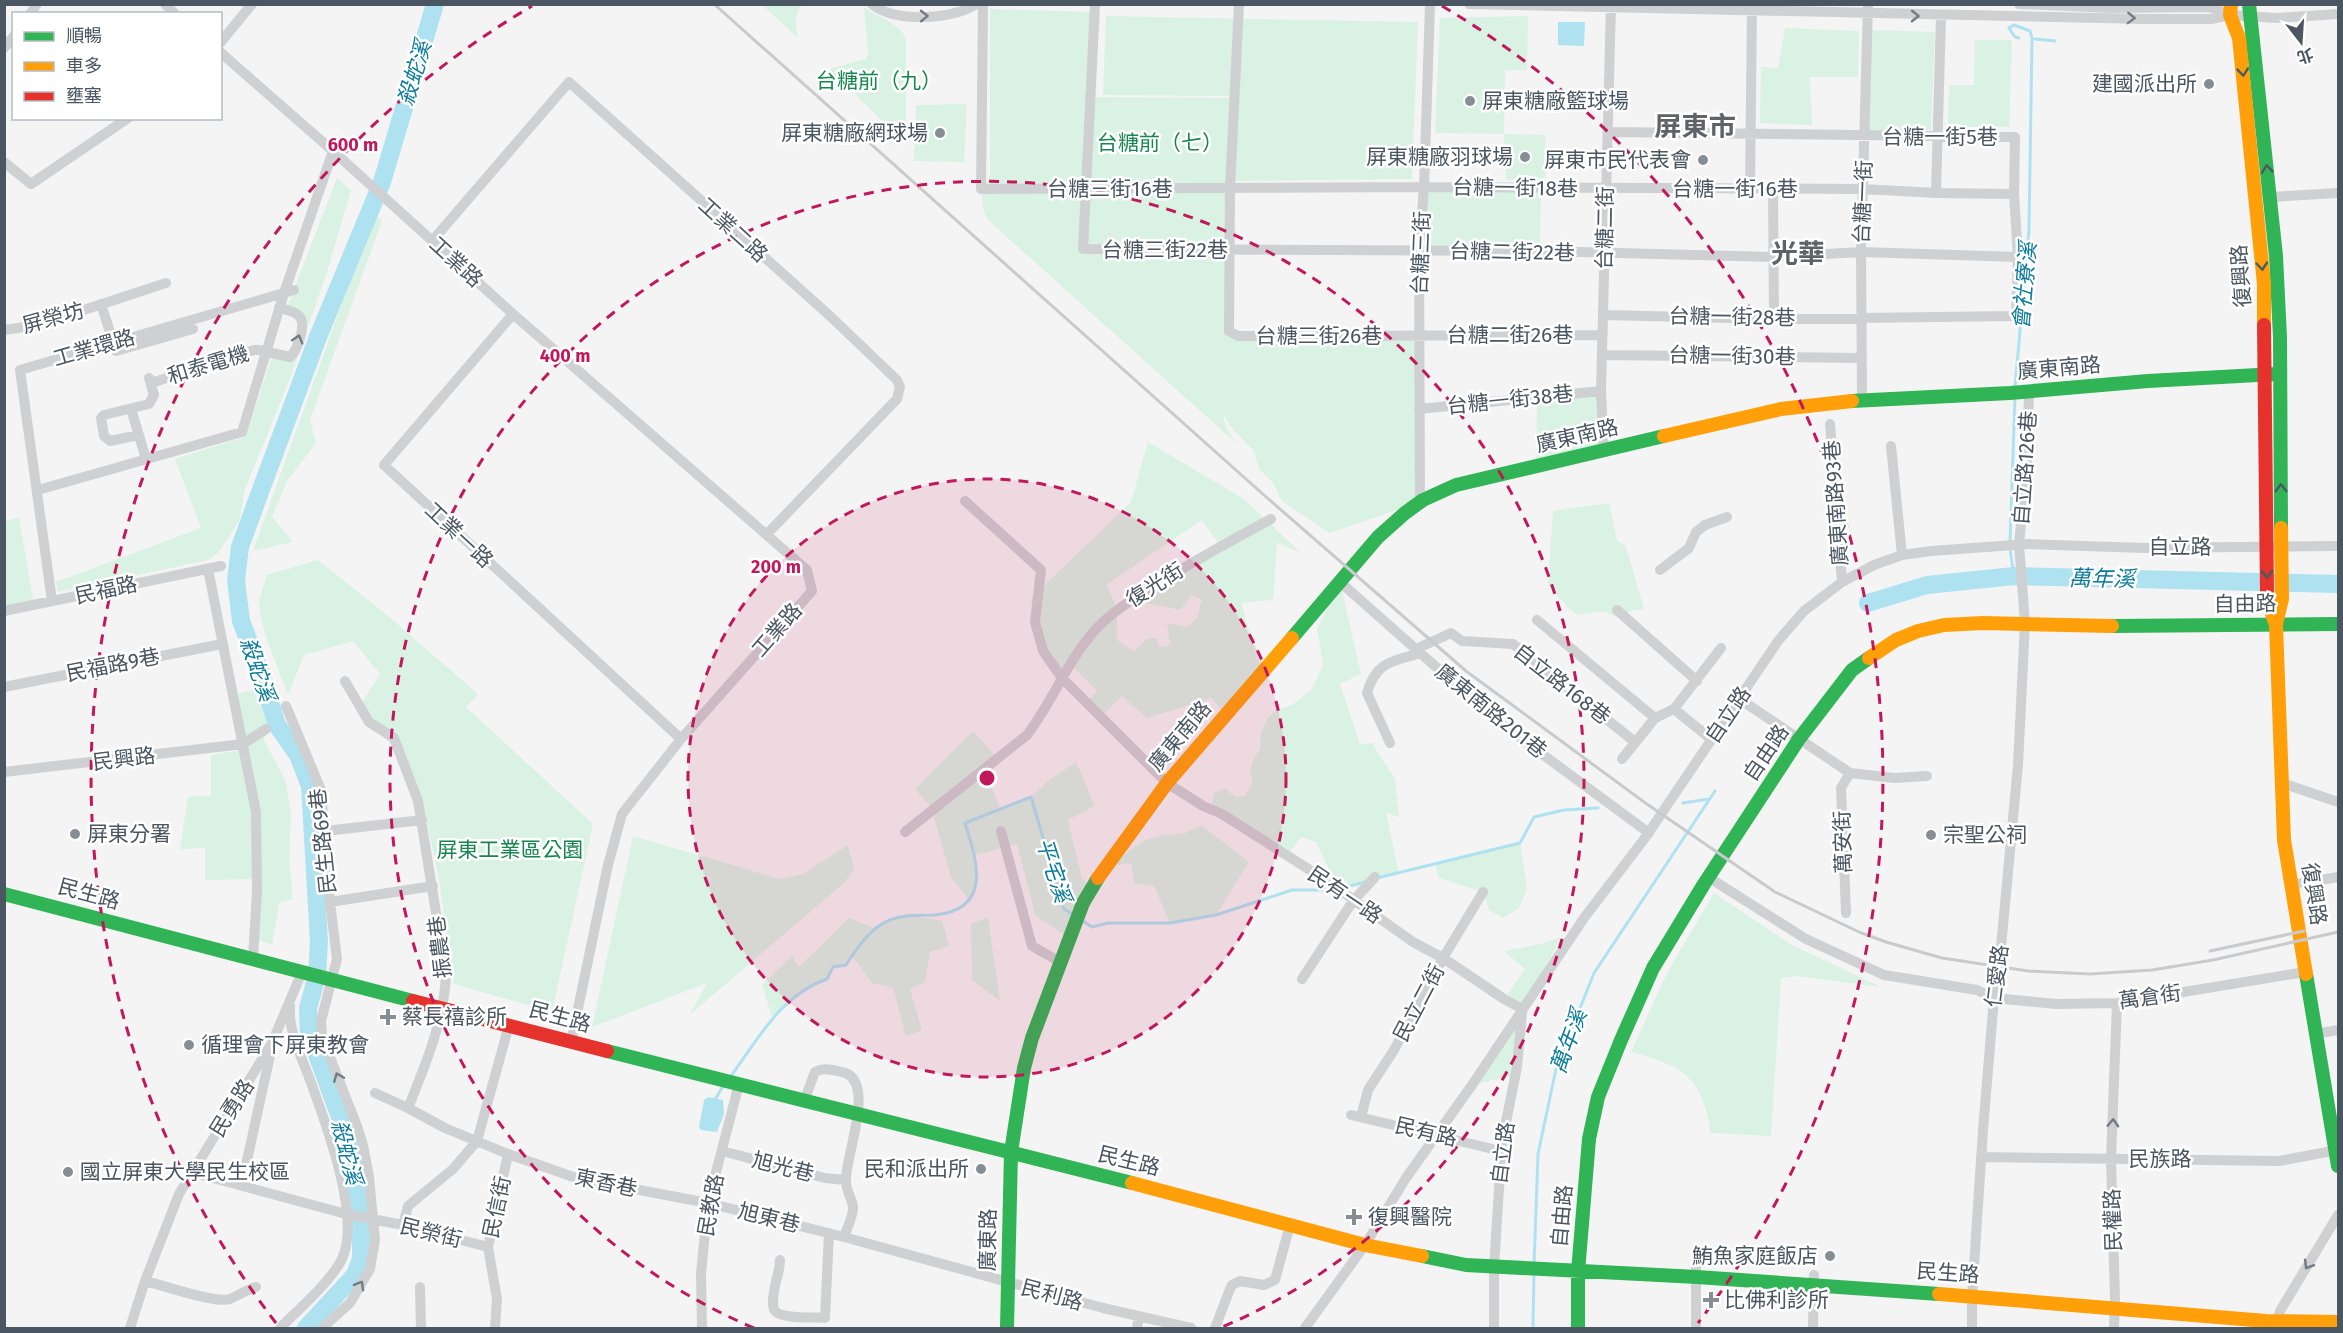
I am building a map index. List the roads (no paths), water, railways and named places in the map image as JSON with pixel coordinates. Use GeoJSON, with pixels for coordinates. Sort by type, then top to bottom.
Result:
{"type":"FeatureCollection","features":[{"type":"Feature","properties":{"kind":"street"},"geometry":{"type":"LineString","coordinates":[[222,41],[252,4]]}},
{"type":"Feature","properties":{"kind":"street"},"geometry":{"type":"LineString","coordinates":[[872,4],[889,13],[913,16],[956,13],[970,9],[976,4]]}},
{"type":"Feature","properties":{"kind":"street","name":"台糖三街16巷"},"geometry":{"type":"LineString","coordinates":[[983,4],[981,189],[1424,187]]}},
{"type":"Feature","properties":{"kind":"street","name":"台糖三街22巷"},"geometry":{"type":"LineString","coordinates":[[1095,4],[1083,249],[1419,251]]}},
{"type":"Feature","properties":{"kind":"street"},"geometry":{"type":"LineString","coordinates":[[1229,250],[1239,4]]}},
{"type":"Feature","properties":{"kind":"street","name":"台糖三街"},"geometry":{"type":"LineString","coordinates":[[1420,502],[1419,251],[1424,187],[1430,4]]}},
{"type":"Feature","properties":{"kind":"street"},"geometry":{"type":"LineString","coordinates":[[1469,4],[1868,9],[1941,16],[2113,8],[2209,7],[2230,10],[2338,14]]}},
{"type":"Feature","properties":{"kind":"street"},"geometry":{"type":"LineString","coordinates":[[2019,4],[2057,12]]}},
{"type":"Feature","properties":{"kind":"street","name":"台糖二街"},"geometry":{"type":"LineString","coordinates":[[1604,452],[1601,391],[1611,6]]}},
{"type":"Feature","properties":{"kind":"street"},"geometry":{"type":"LineString","coordinates":[[1750,189],[1752,8]]}},
{"type":"Feature","properties":{"kind":"street","name":"台糖一街"},"geometry":{"type":"LineString","coordinates":[[1862,400],[1861,252],[1868,9]]}},
{"type":"Feature","properties":{"kind":"street","name":"復興路"},"geometry":{"type":"LineString","coordinates":[[2230,10],[2239,38],[2264,284],[2267,600],[2276,625]]}},
{"type":"Feature","properties":{"kind":"street","name":"復興路"},"geometry":{"type":"LineString","coordinates":[[2249,11],[2276,256],[2282,547],[2282,599],[2276,625],[2283,830],[2315,1034],[2338,1150],[2338,1166]]}},
{"type":"Feature","properties":{"kind":"street"},"geometry":{"type":"LineString","coordinates":[[1936,193],[1941,16]]}},
{"type":"Feature","properties":{"kind":"street"},"geometry":{"type":"LineString","coordinates":[[38,490],[242,432],[279,308],[289,291],[333,151],[222,54]]}},
{"type":"Feature","properties":{"kind":"street","name":"工業二路"},"geometry":{"type":"LineString","coordinates":[[432,241],[569,82],[830,316],[897,380],[900,387],[897,399],[767,534]]}},
{"type":"Feature","properties":{"kind":"street"},"geometry":{"type":"LineString","coordinates":[[4,162],[31,184],[125,120]]}},
{"type":"Feature","properties":{"kind":"street","name":"台糖一街5巷"},"geometry":{"type":"LineString","coordinates":[[1608,132],[2015,137],[2014,194]]}},
{"type":"Feature","properties":{"kind":"street","name":"工業路"},"geometry":{"type":"LineString","coordinates":[[333,151],[513,314],[807,570],[812,591],[681,739],[622,814],[608,865],[571,1042]]}},
{"type":"Feature","properties":{"kind":"street","name":"台糖一街18巷"},"geometry":{"type":"LineString","coordinates":[[1424,187],[1606,188]]}},
{"type":"Feature","properties":{"kind":"street","name":"台糖一街16巷"},"geometry":{"type":"LineString","coordinates":[[1606,188],[1863,189],[2014,194]]}},
{"type":"Feature","properties":{"kind":"street"},"geometry":{"type":"LineString","coordinates":[[1773,190],[1774,319]]}},
{"type":"Feature","properties":{"kind":"street"},"geometry":{"type":"LineString","coordinates":[[2270,197],[2338,193]]}},
{"type":"Feature","properties":{"kind":"street"},"geometry":{"type":"LineString","coordinates":[[2014,194],[2018,257]]}},
{"type":"Feature","properties":{"kind":"street","name":"台糖三街26巷"},"geometry":{"type":"LineString","coordinates":[[1229,250],[1229,331],[1238,336],[1418,336]]}},
{"type":"Feature","properties":{"kind":"street","name":"台糖二街22巷"},"geometry":{"type":"LineString","coordinates":[[1419,251],[1773,257],[1861,252],[2018,257]]}},
{"type":"Feature","properties":{"kind":"street","name":"台糖一街28巷"},"geometry":{"type":"LineString","coordinates":[[1603,315],[1774,319],[2016,316],[2018,257]]}},
{"type":"Feature","properties":{"kind":"street","name":"屏榮坊"},"geometry":{"type":"LineString","coordinates":[[4,330],[38,325],[166,283]]}},
{"type":"Feature","properties":{"kind":"street","name":"工業環路"},"geometry":{"type":"LineString","coordinates":[[52,601],[20,370],[289,291]]}},
{"type":"Feature","properties":{"kind":"street","name":"屏榮坊"},"geometry":{"type":"LineString","coordinates":[[101,304],[114,343]]}},
{"type":"Feature","properties":{"kind":"street","name":"和泰電機"},"geometry":{"type":"LineString","coordinates":[[139,435],[110,441],[104,436],[101,418],[104,415],[145,406],[153,401],[154,395],[150,380],[254,350],[290,357],[294,354],[302,329],[302,320],[298,315],[279,308]]}},
{"type":"Feature","properties":{"kind":"street","name":"工業一路"},"geometry":{"type":"LineString","coordinates":[[513,314],[384,465],[681,739]]}},
{"type":"Feature","properties":{"kind":"street"},"geometry":{"type":"LineString","coordinates":[[114,343],[116,351],[193,329]]}},
{"type":"Feature","properties":{"kind":"street","name":"台糖二街26巷"},"geometry":{"type":"LineString","coordinates":[[1418,336],[1603,335]]}},
{"type":"Feature","properties":{"kind":"street","name":"台糖一街30巷"},"geometry":{"type":"LineString","coordinates":[[1602,355],[1862,358]]}},
{"type":"Feature","properties":{"kind":"street","name":"廣東南路"},"geometry":{"type":"LineString","coordinates":[[1011,1152],[1024,1068],[1032,1038],[1077,917],[1092,887],[1167,783],[1389,526],[1409,508],[1455,485],[1781,410],[1862,400],[2280,374]]}},
{"type":"Feature","properties":{"kind":"street","name":"台糖一街38巷"},"geometry":{"type":"LineString","coordinates":[[1419,409],[1601,391]]}},
{"type":"Feature","properties":{"kind":"street","name":"自立路126巷"},"geometry":{"type":"LineString","coordinates":[[2019,392],[2027,465],[2024,544],[2025,623]]}},
{"type":"Feature","properties":{"kind":"street"},"geometry":{"type":"LineString","coordinates":[[131,409],[146,459]]}},
{"type":"Feature","properties":{"kind":"street","name":"廣東南路93巷"},"geometry":{"type":"LineString","coordinates":[[1830,424],[1842,582]]}},
{"type":"Feature","properties":{"kind":"street"},"geometry":{"type":"LineString","coordinates":[[1891,446],[1902,555]]}},
{"type":"Feature","properties":{"kind":"street"},"geometry":{"type":"LineString","coordinates":[[965,501],[1041,570],[1035,622],[1043,651],[1062,678],[1167,783]]}},
{"type":"Feature","properties":{"kind":"street"},"geometry":{"type":"LineString","coordinates":[[1660,570],[1689,548],[1696,532],[1705,525],[1727,517]]}},
{"type":"Feature","properties":{"kind":"street","name":"復光街"},"geometry":{"type":"LineString","coordinates":[[905,831],[1028,735],[1062,678],[1096,628],[1120,607],[1186,566],[1271,519]]}},
{"type":"Feature","properties":{"kind":"street","name":"自立路"},"geometry":{"type":"LineString","coordinates":[[1494,1329],[1494,1267],[1501,1151],[1517,1067],[1522,1009],[1584,918],[1649,833],[1778,640],[1804,611],[1842,582],[1874,565],[1902,555],[1931,550],[2024,544],[2114,548],[2338,546]]}},
{"type":"Feature","properties":{"kind":"street","name":"民福路"},"geometry":{"type":"LineString","coordinates":[[4,610],[221,567]]}},
{"type":"Feature","properties":{"kind":"street"},"geometry":{"type":"LineString","coordinates":[[208,569],[256,812],[257,891],[253,959]]}},
{"type":"Feature","properties":{"kind":"street","name":"廣東南路201巷"},"geometry":{"type":"LineString","coordinates":[[1340,582],[1496,720],[1649,833]]}},
{"type":"Feature","properties":{"kind":"street"},"geometry":{"type":"LineString","coordinates":[[1617,610],[1697,681]]}},
{"type":"Feature","properties":{"kind":"street"},"geometry":{"type":"LineString","coordinates":[[1537,620],[1655,718]]}},
{"type":"Feature","properties":{"kind":"street","name":"自由路"},"geometry":{"type":"LineString","coordinates":[[1578,1329],[1578,1272],[1589,1139],[1598,1097],[1621,1040],[1653,968],[1708,877],[1799,739],[1852,670],[1896,640],[1918,631],[1944,626],[2025,623],[2151,627],[2338,624]]}},
{"type":"Feature","properties":{"kind":"street","name":"仁愛路"},"geometry":{"type":"LineString","coordinates":[[1972,1329],[1981,1157],[1994,998],[2000,958],[2018,765],[2025,623]]}},
{"type":"Feature","properties":{"kind":"street","name":"自立路168巷"},"geometry":{"type":"LineString","coordinates":[[1418,651],[1450,633],[1462,641],[1513,644],[1635,742]]}},
{"type":"Feature","properties":{"kind":"street","name":"民福路9巷"},"geometry":{"type":"LineString","coordinates":[[4,687],[222,644]]}},
{"type":"Feature","properties":{"kind":"street"},"geometry":{"type":"LineString","coordinates":[[1622,759],[1655,718],[1674,710],[1721,648]]}},
{"type":"Feature","properties":{"kind":"street"},"geometry":{"type":"LineString","coordinates":[[1390,743],[1367,693],[1370,681],[1383,665],[1418,651]]}},
{"type":"Feature","properties":{"kind":"street"},"geometry":{"type":"LineString","coordinates":[[330,902],[433,886],[418,801],[394,738],[369,722],[345,681]]}},
{"type":"Feature","properties":{"kind":"street"},"geometry":{"type":"LineString","coordinates":[[1738,698],[1850,773],[1894,778],[1927,776]]}},
{"type":"Feature","properties":{"kind":"street","name":"民生路69巷"},"geometry":{"type":"LineString","coordinates":[[286,706],[321,790],[337,959],[321,1022],[322,1036],[363,1145],[375,1240],[370,1269],[350,1303],[322,1329]]}},
{"type":"Feature","properties":{"kind":"street"},"geometry":{"type":"LineString","coordinates":[[1674,710],[1711,739]]}},
{"type":"Feature","properties":{"kind":"street","name":"民興路"},"geometry":{"type":"LineString","coordinates":[[4,772],[243,744],[266,729]]}},
{"type":"Feature","properties":{"kind":"street","name":"萬安街"},"geometry":{"type":"LineString","coordinates":[[1846,913],[1841,788],[1850,773]]}},
{"type":"Feature","properties":{"kind":"street","name":"民有一路"},"geometry":{"type":"LineString","coordinates":[[1167,783],[1203,806],[1222,814],[1328,882],[1413,942],[1443,958],[1522,1009]]}},
{"type":"Feature","properties":{"kind":"street"},"geometry":{"type":"LineString","coordinates":[[2282,783],[2338,802]]}},
{"type":"Feature","properties":{"kind":"street"},"geometry":{"type":"LineString","coordinates":[[325,831],[422,820]]}},
{"type":"Feature","properties":{"kind":"street"},"geometry":{"type":"LineString","coordinates":[[1001,831],[1032,946],[1060,962]]}},
{"type":"Feature","properties":{"kind":"street"},"geometry":{"type":"LineString","coordinates":[[1302,979],[1353,901],[1375,877]]}},
{"type":"Feature","properties":{"kind":"street","name":"萬倉街"},"geometry":{"type":"LineString","coordinates":[[1708,877],[1806,939],[1884,975],[1977,990],[1994,998],[2056,1004],[2116,1003],[2305,972]]}},
{"type":"Feature","properties":{"kind":"street"},"geometry":{"type":"LineString","coordinates":[[2291,885],[2338,877]]}},
{"type":"Feature","properties":{"kind":"street","name":"振農巷"},"geometry":{"type":"LineString","coordinates":[[408,1108],[426,1062],[441,1007],[446,975],[433,886]]}},
{"type":"Feature","properties":{"kind":"street","name":"民立二街"},"geometry":{"type":"LineString","coordinates":[[1356,1116],[1368,1090],[1394,1050],[1443,958],[1483,892]]}},
{"type":"Feature","properties":{"kind":"street","name":"民生路"},"geometry":{"type":"LineString","coordinates":[[4,894],[1365,1245],[1457,1264],[1578,1272],[1697,1272],[2115,1307],[2276,1324],[2338,1322]]}},
{"type":"Feature","properties":{"kind":"street","name":"民勇路"},"geometry":{"type":"LineString","coordinates":[[246,1166],[272,1043],[302,972]]}},
{"type":"Feature","properties":{"kind":"street"},"geometry":{"type":"LineString","coordinates":[[280,1329],[332,1273],[345,1249],[346,1214],[342,1180],[329,1130],[293,1033],[289,1012],[290,996]]}},
{"type":"Feature","properties":{"kind":"street","name":"民權路"},"geometry":{"type":"LineString","coordinates":[[2114,1329],[2111,1159],[2116,1003]]}},
{"type":"Feature","properties":{"kind":"street"},"geometry":{"type":"LineString","coordinates":[[1305,1329],[1365,1245],[1406,1178],[1522,1009]]}},
{"type":"Feature","properties":{"kind":"street"},"geometry":{"type":"LineString","coordinates":[[403,1225],[408,1206],[453,1169],[477,1141],[509,1025]]}},
{"type":"Feature","properties":{"kind":"street"},"geometry":{"type":"LineString","coordinates":[[2315,1034],[2338,1030]]}},
{"type":"Feature","properties":{"kind":"street","name":"民勇路"},"geometry":{"type":"LineString","coordinates":[[130,1329],[145,1281],[179,1194],[272,1043]]}},
{"type":"Feature","properties":{"kind":"street"},"geometry":{"type":"LineString","coordinates":[[804,1101],[815,1072],[829,1069],[847,1073],[855,1078],[859,1086],[858,1114],[845,1180],[853,1209],[844,1237]]}},
{"type":"Feature","properties":{"kind":"street","name":"民教路"},"geometry":{"type":"LineString","coordinates":[[702,1329],[701,1273],[708,1203],[739,1084]]}},
{"type":"Feature","properties":{"kind":"street","name":"民信街"},"geometry":{"type":"LineString","coordinates":[[375,1093],[446,1128],[508,1154],[488,1247],[497,1299],[495,1329]]}},
{"type":"Feature","properties":{"kind":"street","name":"民有路"},"geometry":{"type":"LineString","coordinates":[[1356,1116],[1501,1151]]}},
{"type":"Feature","properties":{"kind":"street","name":"民族路"},"geometry":{"type":"LineString","coordinates":[[1981,1157],[2278,1161],[2338,1150]]}},
{"type":"Feature","properties":{"kind":"street","name":"旭光巷"},"geometry":{"type":"LineString","coordinates":[[722,1151],[825,1178],[845,1180]]}},
{"type":"Feature","properties":{"kind":"street","name":"廣東路"},"geometry":{"type":"LineString","coordinates":[[1007,1329],[1011,1152]]}},
{"type":"Feature","properties":{"kind":"street","name":"東香巷"},"geometry":{"type":"LineString","coordinates":[[508,1154],[576,1178],[708,1203]]}},
{"type":"Feature","properties":{"kind":"street"},"geometry":{"type":"LineString","coordinates":[[191,1172],[346,1214]]}},
{"type":"Feature","properties":{"kind":"street","name":"旭東巷"},"geometry":{"type":"LineString","coordinates":[[708,1203],[844,1237]]}},
{"type":"Feature","properties":{"kind":"street","name":"民榮街"},"geometry":{"type":"LineString","coordinates":[[346,1214],[403,1225],[488,1247]]}},
{"type":"Feature","properties":{"kind":"street"},"geometry":{"type":"LineString","coordinates":[[2276,1324],[2280,1311],[2338,1215]]}},
{"type":"Feature","properties":{"kind":"street"},"geometry":{"type":"LineString","coordinates":[[1215,1329],[1233,1285],[1240,1281],[1264,1286],[1275,1280],[1290,1225]]}},
{"type":"Feature","properties":{"kind":"street","name":"旭東巷"},"geometry":{"type":"LineString","coordinates":[[780,1260],[774,1293],[775,1312],[783,1316],[825,1318],[829,1233]]}},
{"type":"Feature","properties":{"kind":"street","name":"民利路"},"geometry":{"type":"LineString","coordinates":[[844,1237],[1008,1283],[1191,1329]]}},
{"type":"Feature","properties":{"kind":"street"},"geometry":{"type":"LineString","coordinates":[[1696,1329],[1697,1272]]}},
{"type":"Feature","properties":{"kind":"street"},"geometry":{"type":"LineString","coordinates":[[145,1281],[216,1300],[229,1299],[244,1290],[256,1287]]}},
{"type":"Feature","properties":{"kind":"street"},"geometry":{"type":"LineString","coordinates":[[1813,1329],[1814,1281]]}},
{"type":"Feature","properties":{"kind":"street"},"geometry":{"type":"LineString","coordinates":[[420,1287],[421,1329]]}},
{"type":"Feature","properties":{"kind":"street"},"geometry":{"type":"LineString","coordinates":[[1137,1329],[1139,1316]]}},
{"type":"Feature","properties":{"kind":"water"},"geometry":{"type":"Polygon","coordinates":[[[1558,22],[1585,22],[1584,46],[1558,45],[1558,22]]]}},
{"type":"Feature","properties":{"kind":"water"},"geometry":{"type":"Polygon","coordinates":[[[708,1097],[723,1100],[724,1114],[717,1132],[701,1130],[699,1127],[704,1100],[708,1097]]]}},
{"type":"Feature","properties":{"kind":"waterway","name":"殺蛇溪"},"geometry":{"type":"LineString","coordinates":[[306,1328],[355,1275],[361,1259],[361,1220],[351,1147],[309,1033],[308,1008],[317,976],[319,942],[310,786],[298,755],[277,725],[261,673],[241,621],[236,580],[240,547],[263,484],[318,337],[382,182],[435,4]]}},
{"type":"Feature","properties":{"kind":"waterway","name":"會社寮溪"},"geometry":{"type":"LineString","coordinates":[[2015,387],[2029,230],[2032,38],[2030,31],[2014,25],[2009,28],[2015,37],[2019,38]]}},
{"type":"Feature","properties":{"kind":"waterway","name":"會社寮溪"},"geometry":{"type":"LineString","coordinates":[[2035,39],[2055,41]]}},
{"type":"Feature","properties":{"kind":"waterway","name":"會社寮溪"},"geometry":{"type":"LineString","coordinates":[[2010,542],[2015,396]]}},
{"type":"Feature","properties":{"kind":"waterway","name":"會社寮溪"},"geometry":{"type":"LineString","coordinates":[[2010,549],[2014,576]]}},
{"type":"Feature","properties":{"kind":"waterway","name":"萬年溪"},"geometry":{"type":"LineString","coordinates":[[1868,603],[1927,585],[2014,576],[2338,584]]}},
{"type":"Feature","properties":{"kind":"waterway","name":"萬年溪"},"geometry":{"type":"LineString","coordinates":[[1534,1264],[1538,1154],[1556,1069],[1594,973],[1715,791]]}},
{"type":"Feature","properties":{"kind":"waterway","name":"平宅溪"},"geometry":{"type":"LineString","coordinates":[[731,1076],[761,1033],[784,1007],[811,986],[827,979],[833,967],[846,965],[860,945],[883,923],[907,916],[935,915],[953,911],[966,903],[973,893],[976,867],[965,823],[1031,797],[1064,909],[1072,914]]}},
{"type":"Feature","properties":{"kind":"waterway","name":"平宅溪"},"geometry":{"type":"LineString","coordinates":[[1683,803],[1709,799]]}},
{"type":"Feature","properties":{"kind":"waterway","name":"平宅溪"},"geometry":{"type":"LineString","coordinates":[[1377,878],[1520,843],[1534,817],[1564,810],[1598,808]]}},
{"type":"Feature","properties":{"kind":"waterway","name":"平宅溪"},"geometry":{"type":"LineString","coordinates":[[1342,888],[1365,882]]}},
{"type":"Feature","properties":{"kind":"waterway","name":"平宅溪"},"geometry":{"type":"LineString","coordinates":[[1083,921],[1092,927],[1108,923],[1170,923],[1216,915],[1292,890],[1333,890]]}},
{"type":"Feature","properties":{"kind":"waterway","name":"平宅溪"},"geometry":{"type":"LineString","coordinates":[[716,1098],[723,1086]]}},
{"type":"Feature","properties":{"kind":"waterway","name":"萬年溪"},"geometry":{"type":"LineString","coordinates":[[1533,1328],[1534,1273]]}},
{"type":"Feature","properties":{"kind":"railway"},"geometry":{"type":"LineString","coordinates":[[714,4],[1265,496],[1466,671],[1644,802],[1775,892],[1859,932],[1886,942],[1942,958],[2028,971],[2090,974],[2152,970],[2213,960],[2338,932]]}},
{"type":"Feature","properties":{"kind":"railway"},"geometry":{"type":"LineString","coordinates":[[2210,951],[2304,931]]}},
{"type":"Feature","properties":{"kind":"place","name":"建國派出所"},"geometry":{"type":"Point","coordinates":[2209,84]}},
{"type":"Feature","properties":{"kind":"place","name":"屏東糖廠籃球場"},"geometry":{"type":"Point","coordinates":[1470,101]}},
{"type":"Feature","properties":{"kind":"place","name":"屏東糖廠網球場"},"geometry":{"type":"Point","coordinates":[940,133]}},
{"type":"Feature","properties":{"kind":"place","name":"屏東糖廠羽球場"},"geometry":{"type":"Point","coordinates":[1525,157]}},
{"type":"Feature","properties":{"kind":"place","name":"屏東市民代表會"},"geometry":{"type":"Point","coordinates":[1703,160]}},
{"type":"Feature","properties":{"kind":"place","name":"屏東分署"},"geometry":{"type":"Point","coordinates":[75,834]}},
{"type":"Feature","properties":{"kind":"place","name":"宗聖公祠"},"geometry":{"type":"Point","coordinates":[1931,835]}},
{"type":"Feature","properties":{"kind":"place","name":"蔡長禧診所"},"geometry":{"type":"Point","coordinates":[388,1017]}},
{"type":"Feature","properties":{"kind":"place","name":"循理會下屏東教會"},"geometry":{"type":"Point","coordinates":[189,1045]}},
{"type":"Feature","properties":{"kind":"place","name":"民和派出所"},"geometry":{"type":"Point","coordinates":[981,1169]}},
{"type":"Feature","properties":{"kind":"place","name":"國立屏東大學民生校區"},"geometry":{"type":"Point","coordinates":[68,1172]}},
{"type":"Feature","properties":{"kind":"place","name":"復興醫院"},"geometry":{"type":"Point","coordinates":[1354,1217]}},
{"type":"Feature","properties":{"kind":"place","name":"鮪魚家庭飯店"},"geometry":{"type":"Point","coordinates":[1830,1256]}},
{"type":"Feature","properties":{"kind":"place","name":"比佛利診所"},"geometry":{"type":"Point","coordinates":[1711,1300]}},
{"type":"Feature","properties":{"kind":"district","name":"屏東市"},"geometry":{"type":"Point","coordinates":[1695,127]}},
{"type":"Feature","properties":{"kind":"district","name":"光華"},"geometry":{"type":"Point","coordinates":[1798,254]}},
{"type":"Feature","properties":{"kind":"park label","name":"台糖前（九）"},"geometry":{"type":"Point","coordinates":[879,81]}},
{"type":"Feature","properties":{"kind":"park label","name":"台糖前（七）"},"geometry":{"type":"Point","coordinates":[1160,143]}},
{"type":"Feature","properties":{"kind":"park label","name":"屏東工業區公園"},"geometry":{"type":"Point","coordinates":[510,850]}}]}
